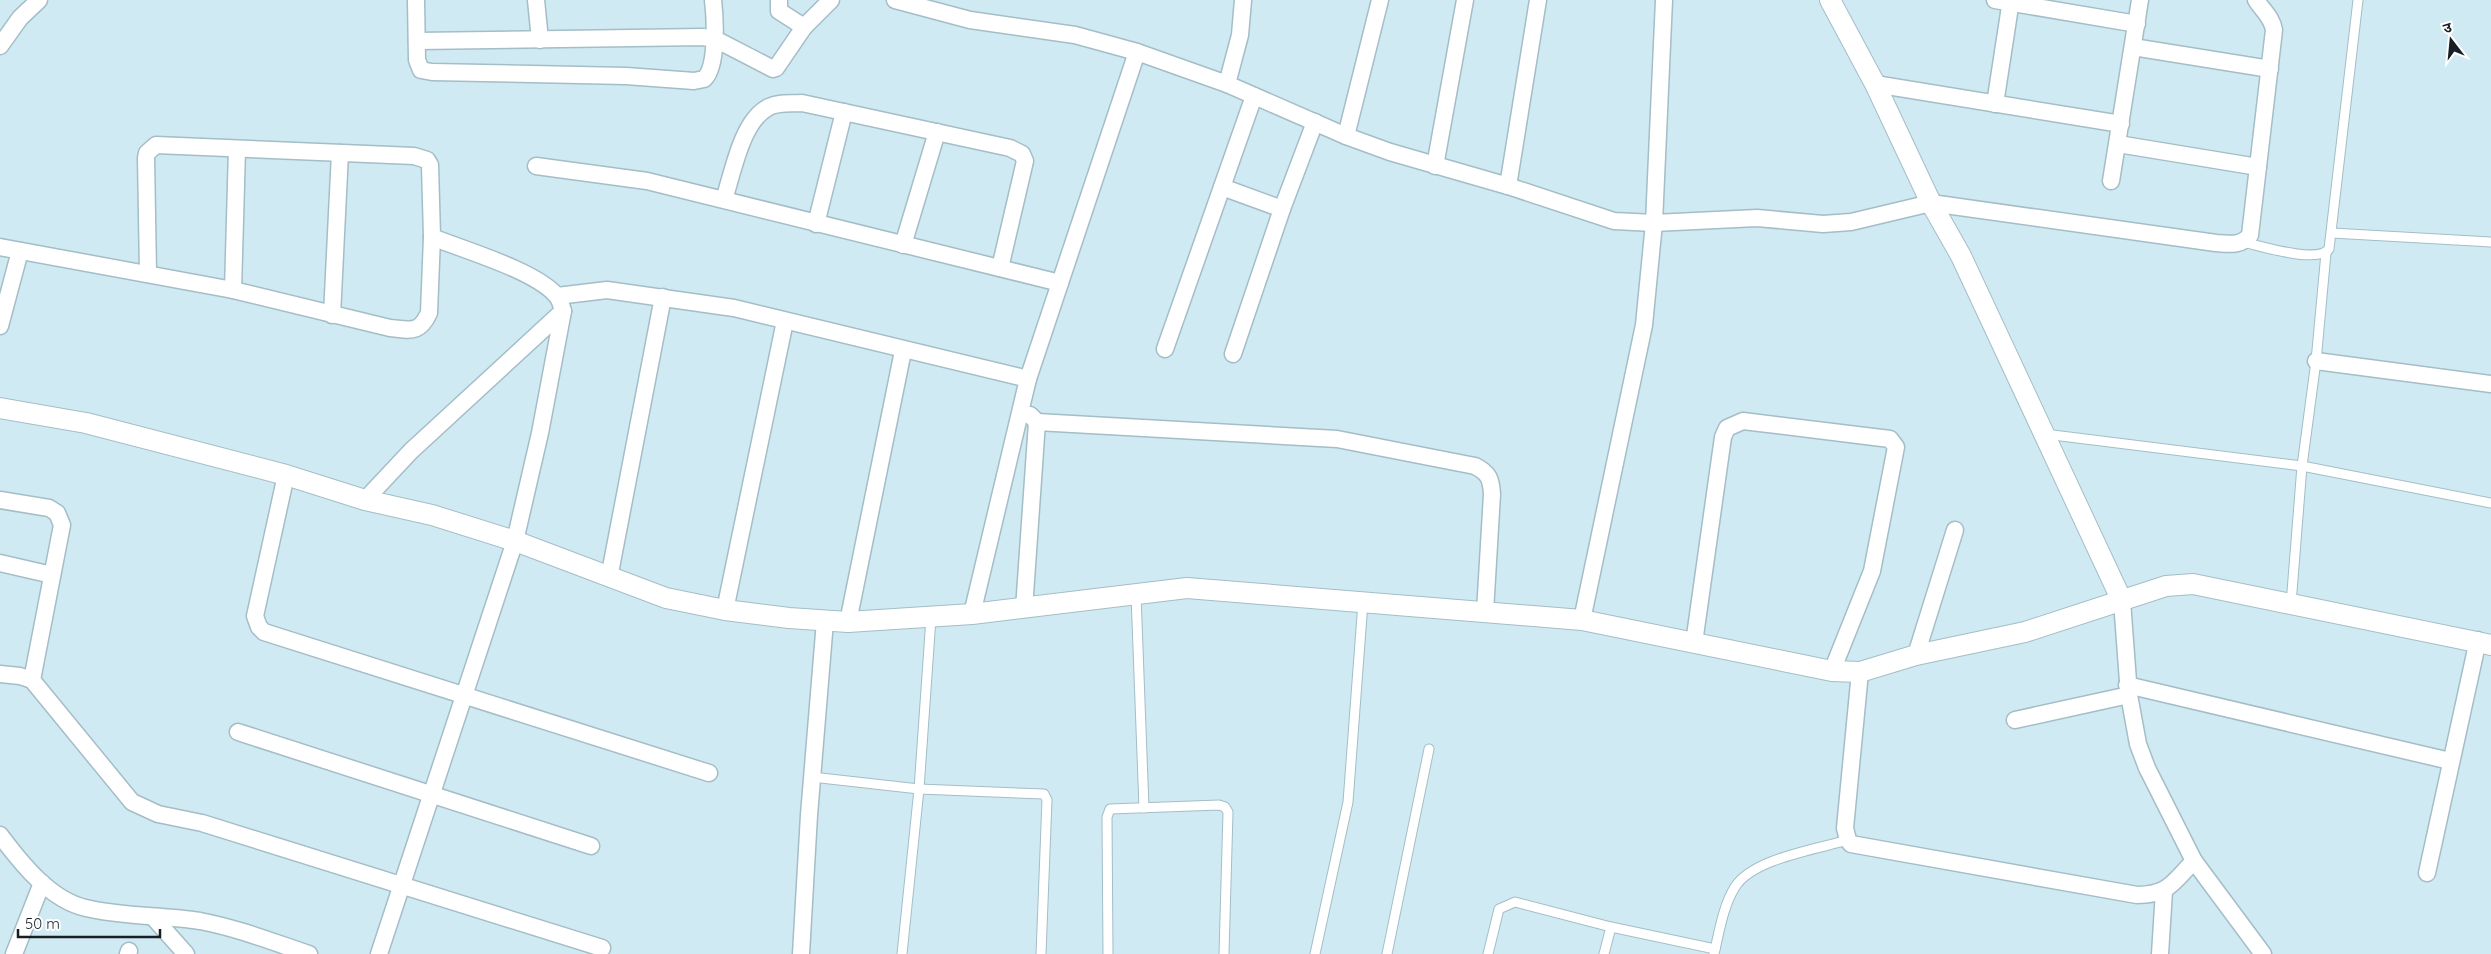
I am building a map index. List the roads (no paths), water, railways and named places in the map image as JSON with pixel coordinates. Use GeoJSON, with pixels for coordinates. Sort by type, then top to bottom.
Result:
{"type":"FeatureCollection","features":[{"type":"Feature","properties":{"kind":"street"},"geometry":{"type":"LineString","coordinates":[[0,46],[20,18],[39,0]]}},
{"type":"Feature","properties":{"kind":"street"},"geometry":{"type":"LineString","coordinates":[[416,0],[418,66],[432,72],[626,76],[694,81],[707,76],[715,39],[713,0]]}},
{"type":"Feature","properties":{"kind":"street"},"geometry":{"type":"LineString","coordinates":[[536,0],[540,40]]}},
{"type":"Feature","properties":{"kind":"street"},"geometry":{"type":"LineString","coordinates":[[779,0],[779,11],[804,27]]}},
{"type":"Feature","properties":{"kind":"street"},"geometry":{"type":"LineString","coordinates":[[417,41],[677,36],[715,39],[773,69],[776,68],[804,27],[831,0]]}},
{"type":"Feature","properties":{"kind":"street"},"geometry":{"type":"LineString","coordinates":[[894,0],[921,3],[970,20],[1075,36],[1137,52],[1228,84],[1346,136],[1435,166],[1508,186],[1614,221],[1654,223],[1757,218],[1823,224],[1851,222],[1931,203],[2216,244],[2243,242],[2250,235],[2270,69],[2273,24],[2271,17],[2263,11],[2256,0]]}},
{"type":"Feature","properties":{"kind":"street"},"geometry":{"type":"LineString","coordinates":[[1228,84],[1240,36],[1243,0]]}},
{"type":"Feature","properties":{"kind":"street"},"geometry":{"type":"LineString","coordinates":[[1346,136],[1380,0]]}},
{"type":"Feature","properties":{"kind":"street"},"geometry":{"type":"LineString","coordinates":[[1435,166],[1465,0]]}},
{"type":"Feature","properties":{"kind":"street"},"geometry":{"type":"LineString","coordinates":[[1508,186],[1538,0]]}},
{"type":"Feature","properties":{"kind":"street"},"geometry":{"type":"LineString","coordinates":[[1582,620],[1644,325],[1654,223],[1664,0]]}},
{"type":"Feature","properties":{"kind":"street"},"geometry":{"type":"LineString","coordinates":[[1830,0],[1875,84],[1931,203],[1962,256],[2122,601],[2128,690],[2138,744],[2147,768],[2194,861],[2263,954]]}},
{"type":"Feature","properties":{"kind":"street"},"geometry":{"type":"LineString","coordinates":[[2111,181],[2140,0]]}},
{"type":"Feature","properties":{"kind":"street"},"geometry":{"type":"LineString","coordinates":[[1995,104],[2006,1],[2137,24]]}},
{"type":"Feature","properties":{"kind":"street"},"geometry":{"type":"LineString","coordinates":[[2133,46],[2270,69]]}},
{"type":"Feature","properties":{"kind":"street"},"geometry":{"type":"LineString","coordinates":[[972,614],[1019,410],[1028,379],[1137,52]]}},
{"type":"Feature","properties":{"kind":"street"},"geometry":{"type":"LineString","coordinates":[[1875,84],[2121,124]]}},
{"type":"Feature","properties":{"kind":"street"},"geometry":{"type":"LineString","coordinates":[[1165,349],[1254,96]]}},
{"type":"Feature","properties":{"kind":"street"},"geometry":{"type":"LineString","coordinates":[[724,200],[743,139],[750,127],[768,107],[802,103],[1010,148],[1024,156],[1000,268]]}},
{"type":"Feature","properties":{"kind":"street"},"geometry":{"type":"LineString","coordinates":[[816,224],[844,112]]}},
{"type":"Feature","properties":{"kind":"street"},"geometry":{"type":"LineString","coordinates":[[1233,354],[1282,209],[1315,122]]}},
{"type":"Feature","properties":{"kind":"street"},"geometry":{"type":"LineString","coordinates":[[903,245],[937,132]]}},
{"type":"Feature","properties":{"kind":"street"},"geometry":{"type":"LineString","coordinates":[[0,247],[233,290],[332,315],[390,328],[409,330],[420,327],[430,312],[432,176],[427,160],[414,156],[162,144],[152,148],[147,153],[148,273]]}},
{"type":"Feature","properties":{"kind":"street"},"geometry":{"type":"LineString","coordinates":[[2118,144],[2258,167]]}},
{"type":"Feature","properties":{"kind":"street"},"geometry":{"type":"LineString","coordinates":[[233,290],[236,148]]}},
{"type":"Feature","properties":{"kind":"street"},"geometry":{"type":"LineString","coordinates":[[332,315],[340,153]]}},
{"type":"Feature","properties":{"kind":"street"},"geometry":{"type":"LineString","coordinates":[[536,166],[647,181],[1060,283]]}},
{"type":"Feature","properties":{"kind":"street"},"geometry":{"type":"LineString","coordinates":[[1222,187],[1282,209]]}},
{"type":"Feature","properties":{"kind":"street"},"geometry":{"type":"LineString","coordinates":[[379,954],[462,695],[515,542],[540,433],[563,311],[557,296],[545,284],[528,275],[432,237]]}},
{"type":"Feature","properties":{"kind":"street"},"geometry":{"type":"LineString","coordinates":[[0,326],[20,251]]}},
{"type":"Feature","properties":{"kind":"street"},"geometry":{"type":"LineString","coordinates":[[557,296],[607,290],[734,308],[903,351],[1028,379]]}},
{"type":"Feature","properties":{"kind":"street"},"geometry":{"type":"LineString","coordinates":[[609,578],[663,297]]}},
{"type":"Feature","properties":{"kind":"street"},"geometry":{"type":"LineString","coordinates":[[365,500],[411,451],[563,311]]}},
{"type":"Feature","properties":{"kind":"street"},"geometry":{"type":"LineString","coordinates":[[725,610],[785,321]]}},
{"type":"Feature","properties":{"kind":"street"},"geometry":{"type":"LineString","coordinates":[[848,622],[903,351]]}},
{"type":"Feature","properties":{"kind":"street"},"geometry":{"type":"LineString","coordinates":[[2316,360],[2491,384]]}},
{"type":"Feature","properties":{"kind":"street"},"geometry":{"type":"LineString","coordinates":[[0,408],[86,423],[286,476],[365,500],[432,515],[515,542],[666,598],[725,610],[825,621],[848,622],[931,618],[1024,609],[1187,588],[1582,620],[1832,671],[1860,672],[1916,655],[2025,632],[2166,586],[2193,584],[2485,642],[2450,761],[2427,873]]}},
{"type":"Feature","properties":{"kind":"street"},"geometry":{"type":"LineString","coordinates":[[1019,410],[1028,414],[1037,422],[1337,439],[1475,466],[1483,470],[1491,478],[1492,494],[1485,612]]}},
{"type":"Feature","properties":{"kind":"street"},"geometry":{"type":"LineString","coordinates":[[1694,643],[1723,438],[1727,428],[1743,421],[1890,439],[1896,448],[1876,554],[1863,596],[1832,671]]}},
{"type":"Feature","properties":{"kind":"street"},"geometry":{"type":"LineString","coordinates":[[1024,609],[1037,422]]}},
{"type":"Feature","properties":{"kind":"street"},"geometry":{"type":"LineString","coordinates":[[286,476],[255,616],[259,627],[264,632],[709,773]]}},
{"type":"Feature","properties":{"kind":"street"},"geometry":{"type":"LineString","coordinates":[[0,500],[49,508],[57,513],[62,525],[32,680]]}},
{"type":"Feature","properties":{"kind":"street"},"geometry":{"type":"LineString","coordinates":[[1916,655],[1955,530]]}},
{"type":"Feature","properties":{"kind":"street"},"geometry":{"type":"LineString","coordinates":[[0,563],[52,575]]}},
{"type":"Feature","properties":{"kind":"street"},"geometry":{"type":"LineString","coordinates":[[801,954],[812,778],[825,621]]}},
{"type":"Feature","properties":{"kind":"street"},"geometry":{"type":"LineString","coordinates":[[1860,672],[1845,828],[1848,840],[1856,846],[2137,895],[2153,895],[2164,891],[2194,861]]}},
{"type":"Feature","properties":{"kind":"street"},"geometry":{"type":"LineString","coordinates":[[0,674],[20,676],[32,680],[132,802],[144,809],[202,823],[602,948]]}},
{"type":"Feature","properties":{"kind":"street"},"geometry":{"type":"LineString","coordinates":[[2015,720],[2128,690],[2450,761]]}},
{"type":"Feature","properties":{"kind":"street"},"geometry":{"type":"LineString","coordinates":[[238,732],[592,846]]}},
{"type":"Feature","properties":{"kind":"street"},"geometry":{"type":"LineString","coordinates":[[0,835],[42,883],[63,898],[84,908],[200,921],[278,949],[309,954]]}},
{"type":"Feature","properties":{"kind":"street"},"geometry":{"type":"LineString","coordinates":[[14,954],[42,883]]}},
{"type":"Feature","properties":{"kind":"street"},"geometry":{"type":"LineString","coordinates":[[2160,954],[2164,891]]}},
{"type":"Feature","properties":{"kind":"street"},"geometry":{"type":"LineString","coordinates":[[154,917],[186,954]]}},
{"type":"Feature","properties":{"kind":"lane"},"geometry":{"type":"LineString","coordinates":[[2291,604],[2302,466],[2316,360],[2326,253],[2329,249],[2332,233],[2358,0]]}},
{"type":"Feature","properties":{"kind":"lane"},"geometry":{"type":"LineString","coordinates":[[2332,233],[2491,238]]}},
{"type":"Feature","properties":{"kind":"lane"},"geometry":{"type":"LineString","coordinates":[[2243,242],[2304,255],[2326,253]]}},
{"type":"Feature","properties":{"kind":"lane"},"geometry":{"type":"LineString","coordinates":[[2045,434],[2302,466],[2491,503]]}},
{"type":"Feature","properties":{"kind":"lane"},"geometry":{"type":"LineString","coordinates":[[1136,595],[1144,808]]}},
{"type":"Feature","properties":{"kind":"lane"},"geometry":{"type":"LineString","coordinates":[[1315,954],[1348,802],[1363,602]]}},
{"type":"Feature","properties":{"kind":"lane"},"geometry":{"type":"LineString","coordinates":[[902,954],[919,789],[931,618]]}},
{"type":"Feature","properties":{"kind":"lane"},"geometry":{"type":"LineString","coordinates":[[1387,954],[1428,749]]}},
{"type":"Feature","properties":{"kind":"lane"},"geometry":{"type":"LineString","coordinates":[[812,778],[919,789],[1041,793],[1046,796],[1041,954]]}},
{"type":"Feature","properties":{"kind":"lane"},"geometry":{"type":"LineString","coordinates":[[1108,954],[1107,813],[1113,807],[1144,808],[1219,805],[1227,809],[1224,954]]}},
{"type":"Feature","properties":{"kind":"lane"},"geometry":{"type":"LineString","coordinates":[[1488,954],[1499,909],[1511,903],[1714,952],[1730,896],[1736,885],[1744,877],[1760,867],[1848,840]]}},
{"type":"Feature","properties":{"kind":"lane"},"geometry":{"type":"LineString","coordinates":[[1604,954],[1611,927]]}}]}
